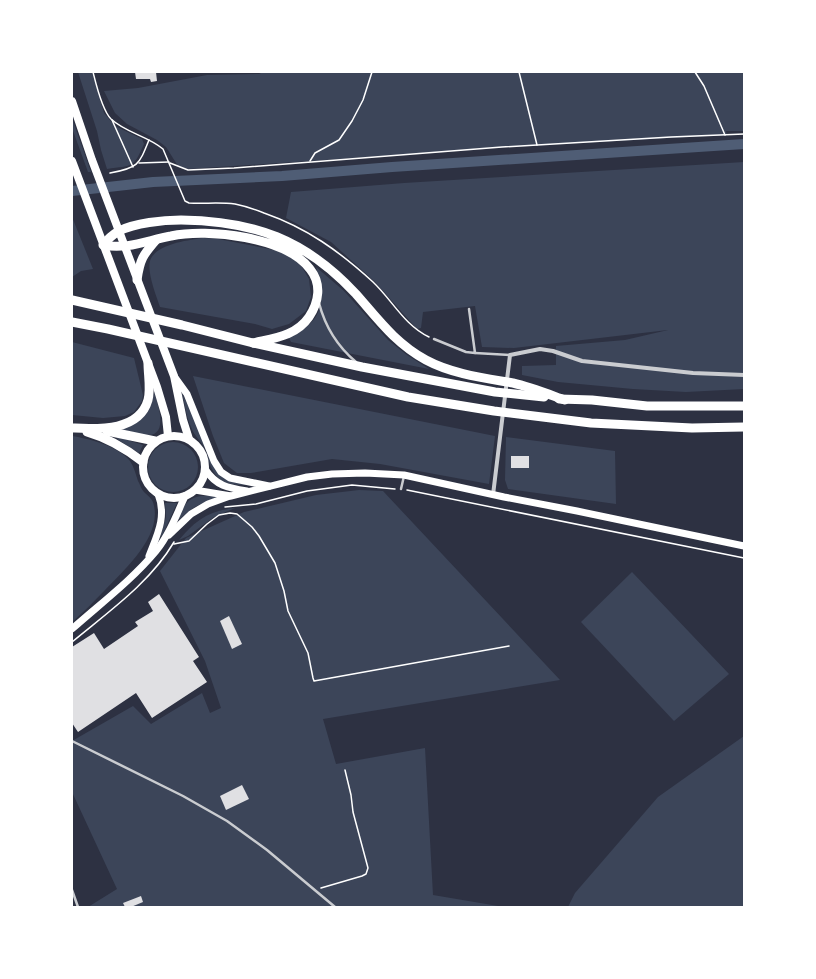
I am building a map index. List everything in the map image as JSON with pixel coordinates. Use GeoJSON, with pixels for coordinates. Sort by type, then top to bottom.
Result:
{"type":"FeatureCollection","features":[{"type":"Feature","properties":{"kind":"highway"},"geometry":{"type":"LineString","coordinates":[[103,246],[119,231],[137,225],[172,220],[223,222],[249,227],[268,233],[295,245],[335,274],[355,293],[385,328],[411,351],[427,360],[444,368],[497,381],[514,383],[565,400]]}},
{"type":"Feature","properties":{"kind":"highway"},"geometry":{"type":"LineString","coordinates":[[103,246],[125,247],[170,236],[204,233],[245,238],[279,247],[292,254],[309,267],[314,273],[318,284],[318,297],[313,312],[297,329],[285,335],[253,343]]}},
{"type":"Feature","properties":{"kind":"highway"},"geometry":{"type":"LineString","coordinates":[[137,280],[140,263],[146,252],[156,240]]}},
{"type":"Feature","properties":{"kind":"highway"},"geometry":{"type":"LineString","coordinates":[[72,300],[362,367],[495,392],[565,400],[592,400],[647,406],[744,406]]}},
{"type":"Feature","properties":{"kind":"highway"},"geometry":{"type":"LineString","coordinates":[[72,322],[408,397],[494,411],[591,423],[692,428],[744,427]]}},
{"type":"Feature","properties":{"kind":"highway"},"geometry":{"type":"LineString","coordinates":[[72,428],[114,428],[135,419],[143,411],[148,401],[148,363]]}},
{"type":"Feature","properties":{"kind":"highway"},"geometry":{"type":"LineString","coordinates":[[72,428],[111,440],[126,449],[142,462]]}},
{"type":"Feature","properties":{"kind":"highway"},"geometry":{"type":"LineString","coordinates":[[100,429],[155,441]]}},
{"type":"Feature","properties":{"kind":"main road"},"geometry":{"type":"LineString","coordinates":[[72,101],[109,207],[174,376],[183,420],[189,439]]}},
{"type":"Feature","properties":{"kind":"main road"},"geometry":{"type":"LineString","coordinates":[[73,164],[162,402],[166,417],[168,436]]}},
{"type":"Feature","properties":{"kind":"main road"},"geometry":{"type":"LineString","coordinates":[[174,376],[187,394],[214,461],[221,472],[230,478],[271,486]]}},
{"type":"Feature","properties":{"kind":"main road"},"geometry":{"type":"LineString","coordinates":[[168,436],[182,436],[189,439],[196,444],[204,460],[205,469],[202,480],[195,490],[185,496],[167,498],[158,494],[152,490],[144,477],[142,462],[145,454],[155,441],[168,436]]}},
{"type":"Feature","properties":{"kind":"main road"},"geometry":{"type":"LineString","coordinates":[[205,469],[211,478],[218,484],[239,490],[251,491]]}},
{"type":"Feature","properties":{"kind":"main road"},"geometry":{"type":"LineString","coordinates":[[163,540],[191,514],[208,504],[231,496],[307,476],[365,473],[404,476],[744,546]]}},
{"type":"Feature","properties":{"kind":"main road"},"geometry":{"type":"LineString","coordinates":[[195,490],[231,496]]}},
{"type":"Feature","properties":{"kind":"main road"},"geometry":{"type":"LineString","coordinates":[[147,560],[160,527],[162,508],[158,494]]}},
{"type":"Feature","properties":{"kind":"main road"},"geometry":{"type":"LineString","coordinates":[[72,629],[133,575],[156,551],[185,496]]}},
{"type":"Feature","properties":{"kind":"street"},"geometry":{"type":"LineString","coordinates":[[493,495],[510,355],[540,349],[553,350],[582,361],[693,373],[744,375]]}},
{"type":"Feature","properties":{"kind":"lane"},"geometry":{"type":"LineString","coordinates":[[318,297],[327,326],[335,340],[345,353],[362,367]]}},
{"type":"Feature","properties":{"kind":"lane"},"geometry":{"type":"LineString","coordinates":[[469,309],[475,353]]}},
{"type":"Feature","properties":{"kind":"lane"},"geometry":{"type":"LineString","coordinates":[[434,339],[466,352],[510,355]]}},
{"type":"Feature","properties":{"kind":"lane"},"geometry":{"type":"LineString","coordinates":[[401,490],[404,476]]}},
{"type":"Feature","properties":{"kind":"lane"},"geometry":{"type":"LineString","coordinates":[[72,741],[183,796],[227,821],[267,850],[335,907]]}},
{"type":"Feature","properties":{"kind":"lane"},"geometry":{"type":"LineString","coordinates":[[72,890],[78,907]]}},
{"type":"Feature","properties":{"kind":"path"},"geometry":{"type":"LineString","coordinates":[[93,72],[106,111],[133,167]]}},
{"type":"Feature","properties":{"kind":"path"},"geometry":{"type":"LineString","coordinates":[[310,161],[315,153],[339,140],[352,121],[363,100],[372,72]]}},
{"type":"Feature","properties":{"kind":"path"},"geometry":{"type":"LineString","coordinates":[[520,72],[537,145]]}},
{"type":"Feature","properties":{"kind":"path"},"geometry":{"type":"LineString","coordinates":[[695,72],[704,86],[725,135]]}},
{"type":"Feature","properties":{"kind":"path"},"geometry":{"type":"LineString","coordinates":[[111,119],[163,149],[185,201],[189,203],[222,203]]}},
{"type":"Feature","properties":{"kind":"path"},"geometry":{"type":"LineString","coordinates":[[138,163],[170,164],[188,170],[427,152],[744,134]]}},
{"type":"Feature","properties":{"kind":"path"},"geometry":{"type":"LineString","coordinates":[[110,173],[133,167],[138,163],[149,140]]}},
{"type":"Feature","properties":{"kind":"path"},"geometry":{"type":"LineString","coordinates":[[224,507],[256,504],[307,491],[352,485],[401,490],[744,558]]}},
{"type":"Feature","properties":{"kind":"path"},"geometry":{"type":"LineString","coordinates":[[163,540],[173,544],[189,541],[207,524],[219,516],[230,513],[237,514],[252,527],[264,544],[276,567],[284,591],[288,611],[308,653],[314,681],[509,646]]}},
{"type":"Feature","properties":{"kind":"path"},"geometry":{"type":"LineString","coordinates":[[72,642],[130,594],[153,571],[175,540]]}},
{"type":"Feature","properties":{"kind":"path"},"geometry":{"type":"LineString","coordinates":[[314,890],[362,876],[366,874],[368,868],[353,812],[351,795],[345,770]]}},
{"type":"Feature","properties":{"kind":"shaded area"},"geometry":{"type":"Polygon","coordinates":[[[78,72],[92,72],[104,113],[115,126],[142,139],[144,144],[137,158],[131,164],[107,169],[97,131],[78,72]]]}},
{"type":"Feature","properties":{"kind":"shaded area"},"geometry":{"type":"Polygon","coordinates":[[[263,72],[744,72],[744,131],[726,131],[727,135],[502,147],[188,169],[178,166],[166,147],[157,140],[127,124],[115,113],[104,91],[138,88],[207,75],[259,74],[263,72]]]}},
{"type":"Feature","properties":{"kind":"shaded area"},"geometry":{"type":"Polygon","coordinates":[[[72,121],[91,172],[88,172],[72,128],[72,121]]]}},
{"type":"Feature","properties":{"kind":"shaded area"},"geometry":{"type":"Polygon","coordinates":[[[744,162],[744,389],[686,392],[633,389],[558,382],[522,375],[522,366],[556,365],[556,346],[625,340],[668,330],[514,348],[482,347],[475,306],[423,312],[421,328],[417,329],[375,282],[331,242],[286,218],[291,192],[404,183],[744,162]]]}},
{"type":"Feature","properties":{"kind":"shaded area"},"geometry":{"type":"Polygon","coordinates":[[[72,217],[93,269],[81,271],[72,277],[72,217]]]}},
{"type":"Feature","properties":{"kind":"shaded area"},"geometry":{"type":"Polygon","coordinates":[[[203,238],[218,239],[275,250],[290,256],[302,267],[309,279],[311,297],[306,311],[289,324],[272,329],[255,324],[160,307],[152,284],[149,266],[153,255],[165,247],[173,244],[203,238]]]}},
{"type":"Feature","properties":{"kind":"shaded area"},"geometry":{"type":"Polygon","coordinates":[[[316,267],[344,291],[388,340],[407,355],[429,369],[291,342],[289,338],[310,324],[320,308],[321,290],[316,267]]]}},
{"type":"Feature","properties":{"kind":"shaded area"},"geometry":{"type":"Polygon","coordinates":[[[72,342],[134,358],[143,395],[142,401],[134,412],[125,416],[103,418],[72,415],[72,342]]]}},
{"type":"Feature","properties":{"kind":"shaded area"},"geometry":{"type":"Polygon","coordinates":[[[193,376],[495,436],[489,484],[380,464],[332,459],[251,473],[237,473],[224,463],[213,436],[193,376]]]}},
{"type":"Feature","properties":{"kind":"shaded area"},"geometry":{"type":"Polygon","coordinates":[[[181,391],[217,471],[220,475],[231,482],[248,483],[248,485],[236,485],[225,482],[221,480],[213,471],[209,463],[206,450],[189,423],[181,391]]]}},
{"type":"Feature","properties":{"kind":"shaded area"},"geometry":{"type":"Polygon","coordinates":[[[154,392],[160,418],[158,430],[154,434],[148,435],[120,429],[134,424],[148,412],[153,400],[154,392]]]}},
{"type":"Feature","properties":{"kind":"shaded area"},"geometry":{"type":"Polygon","coordinates":[[[72,436],[111,447],[125,456],[130,461],[142,489],[153,502],[155,518],[147,541],[131,563],[72,622],[72,436]]]}},
{"type":"Feature","properties":{"kind":"shaded area"},"geometry":{"type":"Polygon","coordinates":[[[118,437],[143,445],[139,453],[117,439],[118,437]]]}},
{"type":"Feature","properties":{"kind":"shaded area"},"geometry":{"type":"Polygon","coordinates":[[[506,437],[615,451],[616,504],[508,489],[505,480],[506,437]]]}},
{"type":"Feature","properties":{"kind":"shaded area"},"geometry":{"type":"Polygon","coordinates":[[[168,442],[178,442],[191,449],[198,462],[198,472],[191,485],[178,492],[168,492],[159,488],[152,481],[148,472],[148,462],[152,453],[159,446],[168,442]]]}},
{"type":"Feature","properties":{"kind":"shaded area"},"geometry":{"type":"Polygon","coordinates":[[[359,490],[383,491],[560,680],[323,719],[336,764],[425,748],[433,895],[504,907],[88,907],[117,889],[72,792],[72,741],[133,706],[151,724],[202,693],[210,713],[221,708],[205,661],[160,571],[186,538],[244,512],[316,495],[359,490]]]}},
{"type":"Feature","properties":{"kind":"shaded area"},"geometry":{"type":"Polygon","coordinates":[[[201,496],[217,496],[217,498],[197,506],[180,519],[178,518],[184,506],[189,501],[201,496]]]}},
{"type":"Feature","properties":{"kind":"shaded area"},"geometry":{"type":"Polygon","coordinates":[[[165,503],[177,503],[162,536],[166,517],[165,503]]]}},
{"type":"Feature","properties":{"kind":"shaded area"},"geometry":{"type":"Polygon","coordinates":[[[235,508],[214,517],[188,536],[179,540],[191,527],[210,514],[217,511],[235,508]]]}},
{"type":"Feature","properties":{"kind":"shaded area"},"geometry":{"type":"Polygon","coordinates":[[[632,572],[729,674],[674,721],[581,622],[632,572]]]}},
{"type":"Feature","properties":{"kind":"shaded area"},"geometry":{"type":"Polygon","coordinates":[[[744,736],[744,907],[568,907],[575,893],[658,797],[744,736]]]}},
{"type":"Feature","properties":{"kind":"building"},"geometry":{"type":"Polygon","coordinates":[[[135,72],[156,72],[157,81],[151,82],[150,79],[136,79],[135,72]]]}},
{"type":"Feature","properties":{"kind":"building"},"geometry":{"type":"Polygon","coordinates":[[[511,456],[529,456],[529,468],[511,468],[511,456]]]}},
{"type":"Feature","properties":{"kind":"building"},"geometry":{"type":"Polygon","coordinates":[[[159,594],[199,657],[193,661],[207,682],[152,718],[136,693],[78,732],[72,723],[72,647],[94,633],[104,649],[138,626],[135,622],[153,611],[148,602],[159,594]]]}},
{"type":"Feature","properties":{"kind":"building"},"geometry":{"type":"Polygon","coordinates":[[[229,616],[242,644],[232,649],[220,621],[229,616]]]}},
{"type":"Feature","properties":{"kind":"building"},"geometry":{"type":"Polygon","coordinates":[[[242,785],[249,799],[226,810],[220,796],[242,785]]]}},
{"type":"Feature","properties":{"kind":"building"},"geometry":{"type":"Polygon","coordinates":[[[141,896],[143,902],[131,907],[125,907],[123,903],[141,896]]]}},
{"type":"Feature","properties":{"kind":"waterway"},"geometry":{"type":"LineString","coordinates":[[72,191],[153,182],[282,176],[392,167],[744,144]]}}]}
